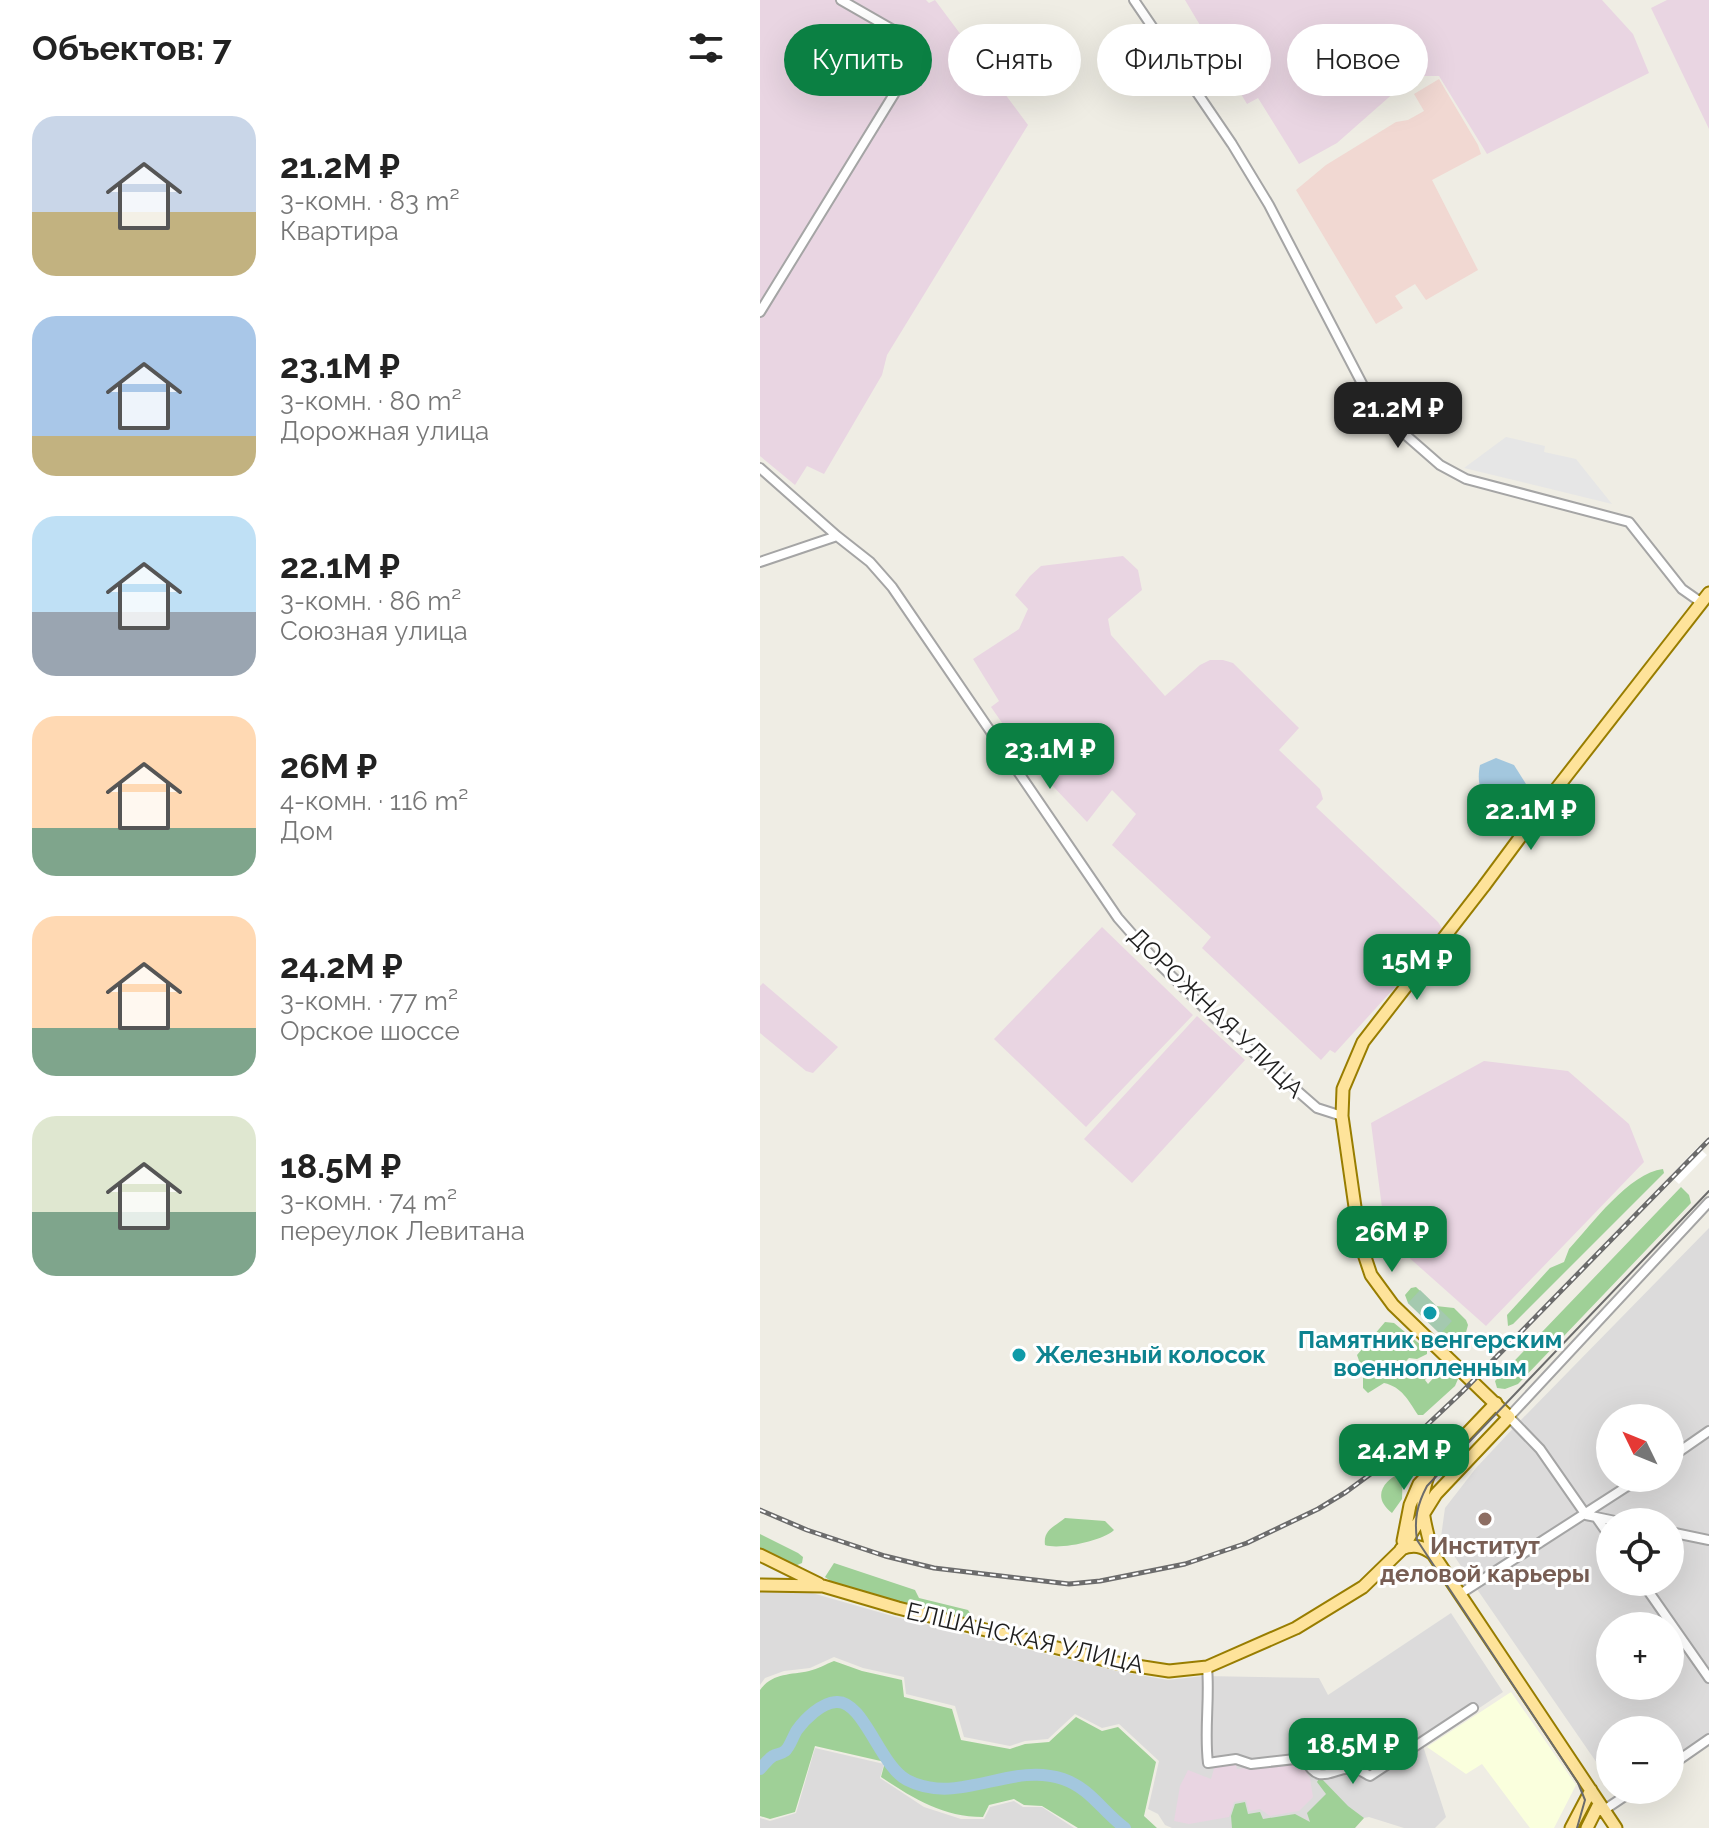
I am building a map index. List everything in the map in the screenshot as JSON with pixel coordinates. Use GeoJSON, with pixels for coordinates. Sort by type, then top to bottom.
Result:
{"type":"FeatureCollection","features":[{"type":"Feature","properties":{"kind":"main road"},"geometry":{"type":"LineString","coordinates":[[1509,1417],[1393,1305],[1371,1275],[1360,1242],[1342,1116],[1343,1089],[1363,1042],[1705,598]]}},
{"type":"Feature","properties":{"kind":"main road"},"geometry":{"type":"LineString","coordinates":[[1401,1550],[1410,1505],[1419,1484],[1496,1403]]}},
{"type":"Feature","properties":{"kind":"main road","name":"ЕЛШАНСКАЯ УЛИЦА"},"geometry":{"type":"LineString","coordinates":[[760,1585],[823,1586],[1117,1663],[1169,1671],[1207,1667],[1296,1628],[1363,1587],[1401,1550],[1436,1494],[1509,1417]]}},
{"type":"Feature","properties":{"kind":"main road"},"geometry":{"type":"LineString","coordinates":[[1429,1474],[1421,1497],[1433,1554],[1616,1828]]}},
{"type":"Feature","properties":{"kind":"main road"},"geometry":{"type":"LineString","coordinates":[[1401,1550],[1411,1545],[1433,1554]]}},
{"type":"Feature","properties":{"kind":"main road"},"geometry":{"type":"LineString","coordinates":[[760,1555],[823,1586]]}},
{"type":"Feature","properties":{"kind":"main road"},"geometry":{"type":"LineString","coordinates":[[1571,1828],[1591,1790]]}},
{"type":"Feature","properties":{"kind":"main road"},"geometry":{"type":"LineString","coordinates":[[1587,1828],[1602,1807]]}},
{"type":"Feature","properties":{"kind":"street"},"geometry":{"type":"LineString","coordinates":[[760,312],[923,47],[841,0]]}},
{"type":"Feature","properties":{"kind":"street"},"geometry":{"type":"LineString","coordinates":[[1134,0],[1232,144],[1269,205],[1369,397],[1384,416],[1440,465],[1466,479],[1629,522],[1682,589],[1705,598]]}},
{"type":"Feature","properties":{"kind":"street","name":"ДОРОЖНАЯ УЛИЦА"},"geometry":{"type":"LineString","coordinates":[[760,468],[870,562],[892,587],[1118,918],[1145,949],[1222,1025],[1317,1108],[1342,1116]]}},
{"type":"Feature","properties":{"kind":"street"},"geometry":{"type":"LineString","coordinates":[[760,562],[837,536]]}},
{"type":"Feature","properties":{"kind":"street"},"geometry":{"type":"LineString","coordinates":[[1596,1517],[1586,1515],[1540,1449],[1509,1417],[1706,1206]]}},
{"type":"Feature","properties":{"kind":"street"},"geometry":{"type":"LineString","coordinates":[[1684,1448],[1709,1431]]}},
{"type":"Feature","properties":{"kind":"street"},"geometry":{"type":"LineString","coordinates":[[1460,1594],[1620,1492]]}},
{"type":"Feature","properties":{"kind":"street"},"geometry":{"type":"LineString","coordinates":[[1684,1535],[1709,1540]]}},
{"type":"Feature","properties":{"kind":"street"},"geometry":{"type":"LineString","coordinates":[[1652,1596],[1709,1678]]}},
{"type":"Feature","properties":{"kind":"street"},"geometry":{"type":"LineString","coordinates":[[1207,1667],[1209,1703],[1205,1733],[1208,1763],[1236,1759],[1251,1764],[1304,1758],[1311,1771],[1318,1775],[1356,1769],[1370,1776],[1473,1708]]}},
{"type":"Feature","properties":{"kind":"street"},"geometry":{"type":"LineString","coordinates":[[1684,1756],[1709,1739]]}},
{"type":"Feature","properties":{"kind":"street"},"geometry":{"type":"LineString","coordinates":[[1602,1807],[1608,1804]]}},
{"type":"Feature","properties":{"kind":"shaded area"},"geometry":{"type":"Polygon","coordinates":[[[760,0],[926,0],[929,3],[935,0],[953,24],[948,24],[948,96],[1006,96],[1028,125],[887,355],[882,375],[824,474],[807,466],[795,485],[760,456],[760,0]]]}},
{"type":"Feature","properties":{"kind":"shaded area"},"geometry":{"type":"Polygon","coordinates":[[[1185,0],[1602,0],[1633,34],[1649,73],[1487,154],[1439,76],[1428,76],[1428,24],[1287,24],[1287,96],[1390,96],[1337,143],[1299,164],[1258,98],[1247,104],[1242,96],[1271,96],[1271,24],[1199,24],[1185,0]]]}},
{"type":"Feature","properties":{"kind":"shaded area"},"geometry":{"type":"Polygon","coordinates":[[[1667,0],[1709,0],[1709,129],[1651,8],[1667,0]]]}},
{"type":"Feature","properties":{"kind":"shaded area"},"geometry":{"type":"Polygon","coordinates":[[[1439,79],[1481,154],[1432,180],[1478,270],[1426,300],[1415,284],[1395,296],[1403,308],[1376,324],[1296,190],[1326,165],[1396,122],[1408,120],[1424,111],[1415,96],[1428,96],[1428,86],[1439,79]]]}},
{"type":"Feature","properties":{"kind":"shaded area"},"geometry":{"type":"Polygon","coordinates":[[[1506,437],[1545,446],[1544,452],[1576,459],[1612,504],[1464,468],[1506,437]]]}},
{"type":"Feature","properties":{"kind":"shaded area"},"geometry":{"type":"Polygon","coordinates":[[[1123,556],[1138,570],[1142,590],[1108,619],[1111,635],[1165,696],[1210,660],[1233,663],[1299,728],[1279,750],[1320,789],[1323,799],[1316,807],[1443,930],[1428,951],[1335,1053],[1330,1050],[1321,1060],[1202,948],[1211,937],[1112,845],[1136,814],[1112,790],[1087,822],[1028,760],[991,707],[999,701],[973,659],[1019,629],[1028,609],[1015,595],[1030,576],[1041,566],[1123,556]]]}},
{"type":"Feature","properties":{"kind":"shaded area"},"geometry":{"type":"Polygon","coordinates":[[[1102,927],[1193,1015],[1086,1127],[994,1039],[1102,927]]]}},
{"type":"Feature","properties":{"kind":"shaded area"},"geometry":{"type":"Polygon","coordinates":[[[763,983],[838,1047],[813,1073],[806,1071],[760,1033],[760,986],[763,983]]]}},
{"type":"Feature","properties":{"kind":"shaded area"},"geometry":{"type":"Polygon","coordinates":[[[1197,1016],[1245,1060],[1132,1183],[1084,1139],[1197,1016]]]}},
{"type":"Feature","properties":{"kind":"shaded area"},"geometry":{"type":"Polygon","coordinates":[[[1484,1061],[1568,1071],[1629,1124],[1644,1162],[1486,1326],[1405,1254],[1384,1223],[1371,1123],[1484,1061]]]}},
{"type":"Feature","properties":{"kind":"shaded area"},"geometry":{"type":"Polygon","coordinates":[[[1709,1228],[1709,1735],[1684,1752],[1684,1716],[1596,1716],[1596,1762],[1441,1537],[1445,1508],[1476,1468],[1709,1228]]]}},
{"type":"Feature","properties":{"kind":"shaded area"},"geometry":{"type":"Polygon","coordinates":[[[1420,1290],[1452,1321],[1440,1334],[1408,1303],[1420,1290]]]}},
{"type":"Feature","properties":{"kind":"shaded area"},"geometry":{"type":"Polygon","coordinates":[[[760,1590],[805,1591],[896,1617],[1116,1671],[1168,1680],[1204,1676],[1319,1678],[1328,1695],[1451,1613],[1503,1692],[1423,1746],[1446,1817],[1435,1828],[1404,1828],[1369,1817],[1310,1828],[1172,1828],[1148,1809],[1159,1761],[1119,1724],[1102,1728],[1075,1714],[1048,1739],[1010,1746],[964,1737],[955,1706],[906,1694],[904,1677],[863,1668],[834,1657],[810,1668],[784,1671],[765,1678],[760,1685],[760,1590]]]}},
{"type":"Feature","properties":{"kind":"shaded area"},"geometry":{"type":"Polygon","coordinates":[[[1511,1692],[1576,1785],[1554,1828],[1530,1828],[1482,1764],[1466,1774],[1427,1747],[1511,1692]]]}},
{"type":"Feature","properties":{"kind":"shaded area"},"geometry":{"type":"Polygon","coordinates":[[[815,1748],[884,1764],[880,1778],[924,1807],[961,1819],[984,1819],[990,1807],[1014,1801],[1023,1807],[1042,1807],[1074,1828],[760,1828],[760,1818],[770,1821],[796,1813],[815,1748]]]}},
{"type":"Feature","properties":{"kind":"shaded area"},"geometry":{"type":"Polygon","coordinates":[[[1235,1760],[1237,1769],[1299,1761],[1310,1778],[1313,1797],[1299,1811],[1270,1816],[1260,1809],[1249,1811],[1246,1800],[1234,1802],[1229,1817],[1189,1824],[1174,1821],[1180,1786],[1188,1770],[1211,1779],[1216,1762],[1235,1760]]]}},
{"type":"Feature","properties":{"kind":"green space"},"geometry":{"type":"Polygon","coordinates":[[[1663,1169],[1664,1173],[1508,1326],[1507,1315],[1550,1268],[1564,1262],[1569,1249],[1612,1201],[1637,1180],[1663,1169]]]}},
{"type":"Feature","properties":{"kind":"green space"},"geometry":{"type":"Polygon","coordinates":[[[1681,1187],[1689,1195],[1691,1203],[1518,1384],[1505,1389],[1497,1388],[1495,1381],[1681,1187]]]}},
{"type":"Feature","properties":{"kind":"green space"},"geometry":{"type":"Polygon","coordinates":[[[1416,1287],[1436,1306],[1454,1308],[1466,1320],[1468,1325],[1462,1347],[1455,1347],[1408,1303],[1405,1295],[1416,1287]]]}},
{"type":"Feature","properties":{"kind":"green space"},"geometry":{"type":"Polygon","coordinates":[[[1385,1322],[1394,1323],[1427,1350],[1427,1354],[1417,1359],[1409,1358],[1404,1363],[1406,1373],[1413,1375],[1421,1366],[1426,1367],[1430,1373],[1425,1380],[1428,1384],[1442,1363],[1458,1379],[1455,1386],[1423,1415],[1418,1415],[1404,1395],[1390,1385],[1384,1383],[1368,1393],[1363,1388],[1363,1372],[1357,1355],[1385,1322]]]}},
{"type":"Feature","properties":{"kind":"green space"},"geometry":{"type":"Polygon","coordinates":[[[1403,1472],[1402,1499],[1392,1513],[1382,1501],[1382,1490],[1403,1472]]]}},
{"type":"Feature","properties":{"kind":"green space"},"geometry":{"type":"Polygon","coordinates":[[[1065,1518],[1105,1521],[1114,1530],[1081,1544],[1045,1545],[1048,1532],[1065,1518]]]}},
{"type":"Feature","properties":{"kind":"green space"},"geometry":{"type":"Polygon","coordinates":[[[760,1534],[798,1553],[803,1557],[802,1563],[795,1566],[760,1551],[760,1534]]]}},
{"type":"Feature","properties":{"kind":"green space"},"geometry":{"type":"Polygon","coordinates":[[[834,1563],[915,1590],[919,1598],[968,1610],[974,1624],[832,1582],[825,1577],[834,1563]]]}},
{"type":"Feature","properties":{"kind":"green space"},"geometry":{"type":"Polygon","coordinates":[[[834,1661],[902,1680],[904,1697],[952,1709],[961,1740],[1010,1749],[1049,1742],[1076,1717],[1102,1731],[1118,1727],[1156,1762],[1144,1816],[1157,1828],[1078,1828],[1042,1806],[1024,1805],[1014,1799],[989,1805],[983,1817],[955,1814],[917,1799],[881,1777],[885,1762],[815,1746],[795,1812],[770,1819],[760,1816],[760,1690],[770,1680],[834,1661]]]}},
{"type":"Feature","properties":{"kind":"green space"},"geometry":{"type":"Polygon","coordinates":[[[1320,1777],[1364,1818],[1355,1828],[1232,1828],[1231,1816],[1235,1804],[1245,1802],[1248,1814],[1260,1812],[1263,1819],[1295,1814],[1310,1822],[1307,1813],[1326,1794],[1317,1782],[1320,1777]]]}},
{"type":"Feature","properties":{"kind":"water"},"geometry":{"type":"Polygon","coordinates":[[[1496,758],[1514,765],[1526,784],[1522,795],[1511,805],[1488,798],[1479,782],[1480,765],[1496,758]]]}},
{"type":"Feature","properties":{"kind":"pier"},"geometry":{"type":"Polygon","coordinates":[[[1698,1147],[1707,1155],[1679,1184],[1670,1176],[1698,1147]]]}},
{"type":"Feature","properties":{"kind":"waterway"},"geometry":{"type":"LineString","coordinates":[[760,1769],[771,1757],[787,1749],[797,1730],[819,1708],[836,1702],[846,1704],[855,1711],[897,1773],[907,1780],[926,1787],[946,1789],[1024,1775],[1063,1779],[1089,1794],[1125,1828]]}},
{"type":"Feature","properties":{"kind":"tram line"},"geometry":{"type":"LineString","coordinates":[[1577,1828],[1585,1800],[1578,1783],[1417,1540],[1417,1512],[1427,1486],[1709,1191]]}},
{"type":"Feature","properties":{"kind":"railway"},"geometry":{"type":"LineString","coordinates":[[760,1510],[807,1530],[885,1556],[934,1568],[1069,1584],[1185,1564],[1247,1543],[1318,1509],[1391,1459],[1462,1392],[1709,1140]]}},
{"type":"Feature","properties":{"kind":"place","name":"Памятник венгерским военнопленным"},"geometry":{"type":"Point","coordinates":[1430,1313]}},
{"type":"Feature","properties":{"kind":"place","name":"Железный колосок"},"geometry":{"type":"Point","coordinates":[1019,1355]}},
{"type":"Feature","properties":{"kind":"place","name":"Институт деловой карьеры"},"geometry":{"type":"Point","coordinates":[1485,1519]}}]}
